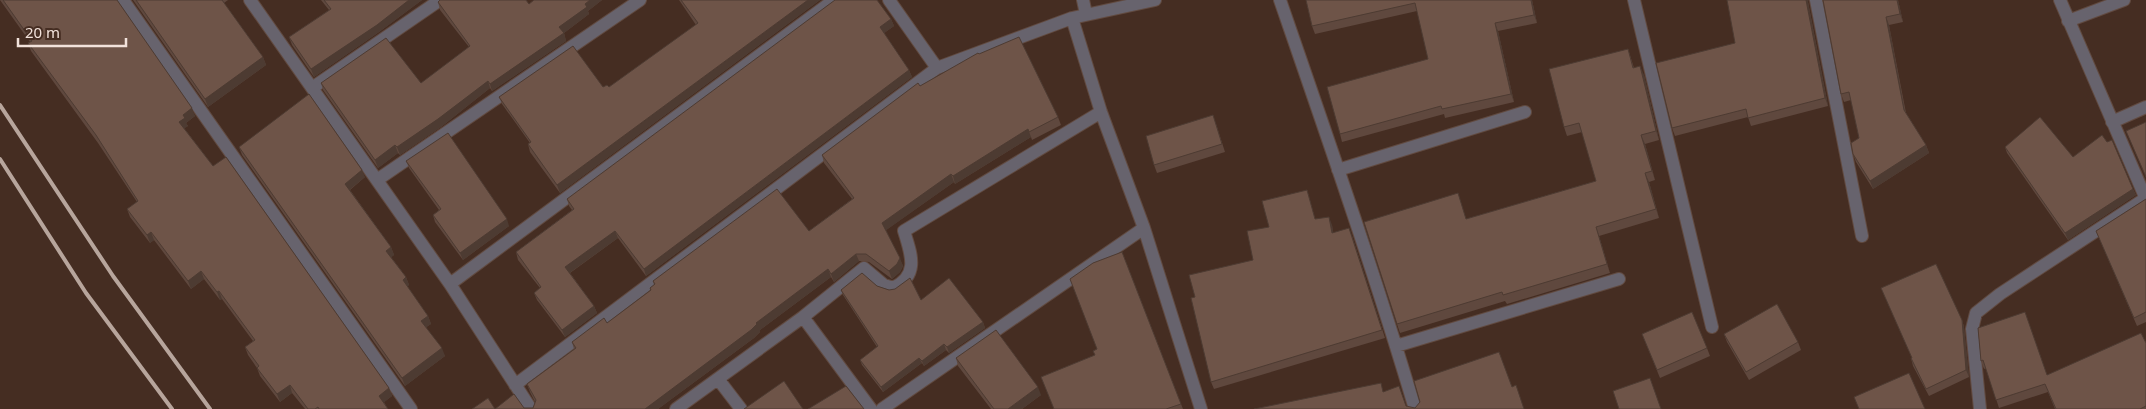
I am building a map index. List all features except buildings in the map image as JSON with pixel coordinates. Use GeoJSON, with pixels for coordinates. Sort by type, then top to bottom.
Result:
{"type":"FeatureCollection","features":[{"type":"Feature","properties":{"kind":"street"},"geometry":{"type":"LineString","coordinates":[[123,0],[411,409]]}},
{"type":"Feature","properties":{"kind":"street"},"geometry":{"type":"LineString","coordinates":[[312,88],[440,0]]}},
{"type":"Feature","properties":{"kind":"street"},"geometry":{"type":"LineString","coordinates":[[377,180],[640,0]]}},
{"type":"Feature","properties":{"kind":"street"},"geometry":{"type":"LineString","coordinates":[[450,284],[834,0]]}},
{"type":"Feature","properties":{"kind":"street"},"geometry":{"type":"LineString","coordinates":[[889,0],[937,68]]}},
{"type":"Feature","properties":{"kind":"street"},"geometry":{"type":"LineString","coordinates":[[1083,0],[1086,14]]}},
{"type":"Feature","properties":{"kind":"street"},"geometry":{"type":"LineString","coordinates":[[515,385],[937,68],[1072,18],[1155,0]]}},
{"type":"Feature","properties":{"kind":"street"},"geometry":{"type":"LineString","coordinates":[[1280,0],[1396,346],[1414,409]]}},
{"type":"Feature","properties":{"kind":"street"},"geometry":{"type":"LineString","coordinates":[[1634,0],[1712,328]]}},
{"type":"Feature","properties":{"kind":"street"},"geometry":{"type":"LineString","coordinates":[[1816,0],[1862,236]]}},
{"type":"Feature","properties":{"kind":"street"},"geometry":{"type":"LineString","coordinates":[[1980,409],[1972,329],[1976,313],[2000,294],[2146,198],[2060,0]]}},
{"type":"Feature","properties":{"kind":"street"},"geometry":{"type":"LineString","coordinates":[[2068,21],[2124,0]]}},
{"type":"Feature","properties":{"kind":"street"},"geometry":{"type":"LineString","coordinates":[[255,2],[312,88],[450,284],[531,409]]}},
{"type":"Feature","properties":{"kind":"street"},"geometry":{"type":"LineString","coordinates":[[1072,18],[1101,112],[1144,228],[1200,409]]}},
{"type":"Feature","properties":{"kind":"street"},"geometry":{"type":"LineString","coordinates":[[2112,122],[2146,108]]}},
{"type":"Feature","properties":{"kind":"street"},"geometry":{"type":"LineString","coordinates":[[676,409],[803,317],[864,268],[884,285],[894,288],[903,283],[911,273],[912,263],[904,231],[1101,112]]}},
{"type":"Feature","properties":{"kind":"street"},"geometry":{"type":"LineString","coordinates":[[1338,170],[1524,112]]}},
{"type":"Feature","properties":{"kind":"street"},"geometry":{"type":"LineString","coordinates":[[882,409],[1144,228]]}},
{"type":"Feature","properties":{"kind":"street"},"geometry":{"type":"LineString","coordinates":[[1396,346],[1619,279]]}},
{"type":"Feature","properties":{"kind":"street"},"geometry":{"type":"LineString","coordinates":[[803,317],[871,409]]}},
{"type":"Feature","properties":{"kind":"street"},"geometry":{"type":"LineString","coordinates":[[718,379],[741,409]]}},
{"type":"Feature","properties":{"kind":"railway"},"geometry":{"type":"LineString","coordinates":[[0,105],[113,276],[210,409]]}},
{"type":"Feature","properties":{"kind":"railway"},"geometry":{"type":"LineString","coordinates":[[0,159],[86,293],[172,409]]}}]}
